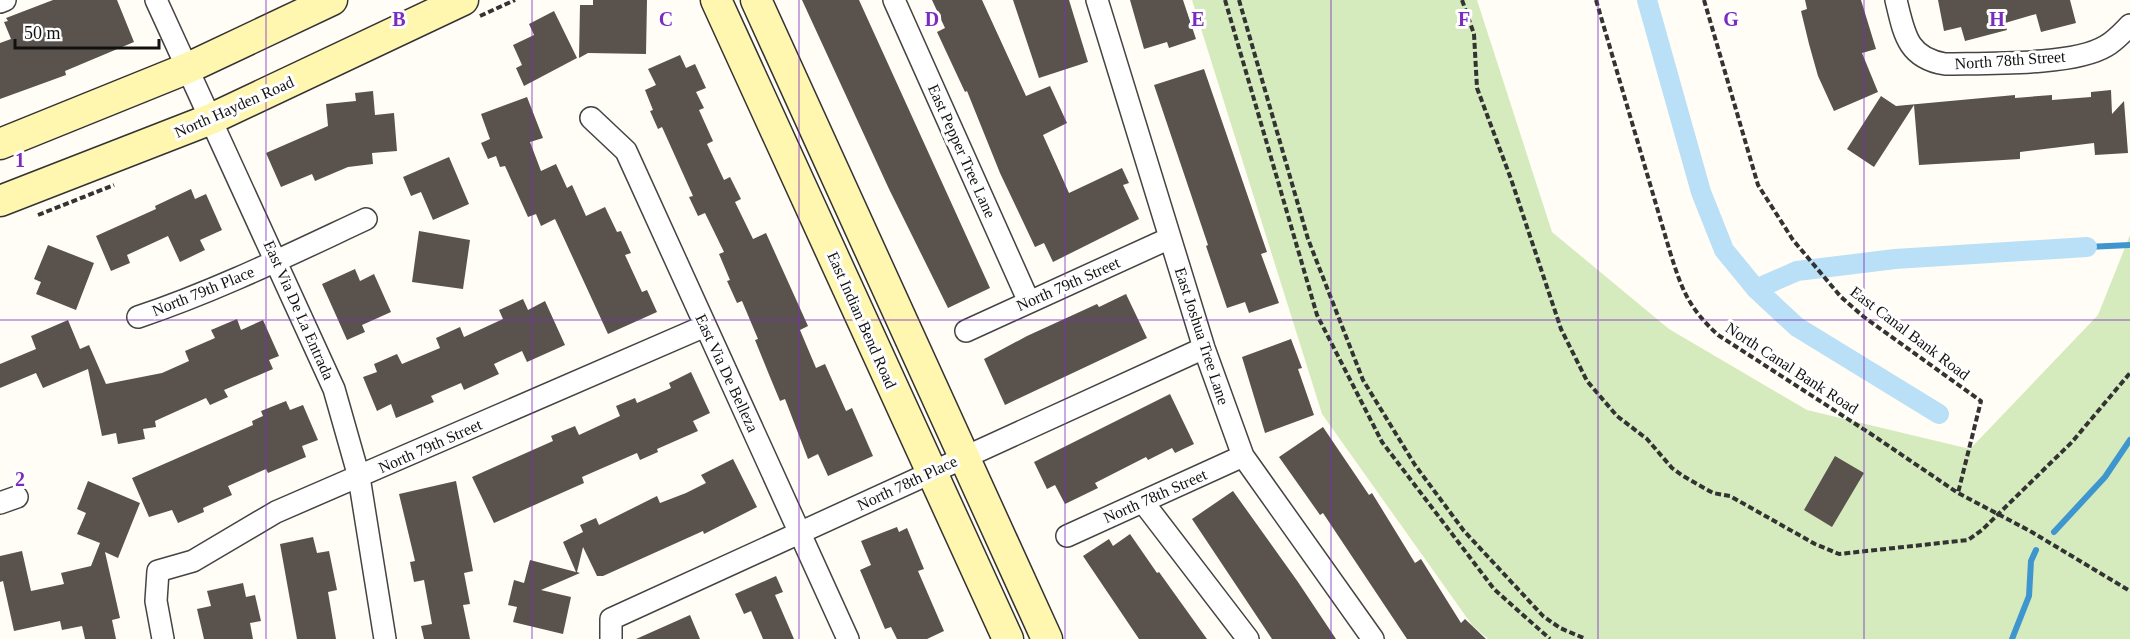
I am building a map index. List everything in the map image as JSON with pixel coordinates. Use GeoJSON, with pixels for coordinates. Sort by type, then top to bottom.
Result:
{"type":"FeatureCollection","features":[{"type":"Feature","properties":{"kind":"main road"},"geometry":{"type":"LineString","coordinates":[[0,144],[188,68],[332,0]]}},
{"type":"Feature","properties":{"kind":"main road","name":"North Hayden Road"},"geometry":{"type":"LineString","coordinates":[[0,201],[211,119],[463,0]]}},
{"type":"Feature","properties":{"kind":"main road","name":"East Indian Bend Road"},"geometry":{"type":"LineString","coordinates":[[716,0],[1008,639]]}},
{"type":"Feature","properties":{"kind":"main road"},"geometry":{"type":"LineString","coordinates":[[756,0],[1047,639]]}},
{"type":"Feature","properties":{"kind":"street"},"geometry":{"type":"LineString","coordinates":[[0,2],[5,0]]}},
{"type":"Feature","properties":{"kind":"street","name":"East Via De La Entrada"},"geometry":{"type":"LineString","coordinates":[[156,0],[277,260],[334,389],[358,477],[385,639]]}},
{"type":"Feature","properties":{"kind":"street","name":"East Pepper Tree Lane"},"geometry":{"type":"LineString","coordinates":[[894,0],[1029,302]]}},
{"type":"Feature","properties":{"kind":"street","name":"East Joshua Tree Lane"},"geometry":{"type":"LineString","coordinates":[[1096,0],[1204,348],[1243,456],[1373,639]]}},
{"type":"Feature","properties":{"kind":"street","name":"North 78th Street"},"geometry":{"type":"LineString","coordinates":[[1896,0],[1903,28],[1918,56],[1929,62],[1945,64],[2056,59],[2104,47],[2130,25]]}},
{"type":"Feature","properties":{"kind":"street","name":"East Via De Belleza"},"geometry":{"type":"LineString","coordinates":[[591,118],[626,151],[848,639]]}},
{"type":"Feature","properties":{"kind":"street","name":"North 79th Place"},"geometry":{"type":"LineString","coordinates":[[138,317],[170,307],[366,219]]}},
{"type":"Feature","properties":{"kind":"street","name":"North 79th Street"},"geometry":{"type":"LineString","coordinates":[[966,331],[1170,238]]}},
{"type":"Feature","properties":{"kind":"street","name":"North 79th Street"},"geometry":{"type":"LineString","coordinates":[[163,639],[156,601],[158,571],[193,561],[276,512],[705,326]]}},
{"type":"Feature","properties":{"kind":"street","name":"North 78th Place"},"geometry":{"type":"LineString","coordinates":[[611,629],[800,532],[1204,348]]}},
{"type":"Feature","properties":{"kind":"street","name":"North 78th Street"},"geometry":{"type":"LineString","coordinates":[[1067,536],[1243,456]]}},
{"type":"Feature","properties":{"kind":"street"},"geometry":{"type":"LineString","coordinates":[[1143,502],[1248,639]]}},
{"type":"Feature","properties":{"kind":"path"},"geometry":{"type":"LineString","coordinates":[[1225,0],[1317,315],[1382,442],[1494,589],[1550,639]]}},
{"type":"Feature","properties":{"kind":"path"},"geometry":{"type":"LineString","coordinates":[[1239,0],[1308,239],[1363,380],[1415,465],[1464,531],[1543,616],[1560,628],[1586,639]]}},
{"type":"Feature","properties":{"kind":"path"},"geometry":{"type":"LineString","coordinates":[[1462,0],[1474,34],[1477,88],[1511,178],[1561,329],[1587,381],[1617,416],[1647,439],[1672,468],[1713,493],[1730,496],[1815,544],[1839,554],[1968,540],[2072,442],[2130,373]]}},
{"type":"Feature","properties":{"kind":"path","name":"North Canal Bank Road"},"geometry":{"type":"LineString","coordinates":[[1596,0],[1676,271],[1683,291],[1697,315],[1718,335],[1958,493],[2130,591]]}},
{"type":"Feature","properties":{"kind":"path","name":"East Canal Bank Road"},"geometry":{"type":"LineString","coordinates":[[1704,0],[1758,184],[1793,240],[1841,297],[1864,317],[1981,401],[1958,493]]}},
{"type":"Feature","properties":{"kind":"green space"},"geometry":{"type":"Polygon","coordinates":[[[1192,0],[1477,0],[1552,232],[1669,329],[1807,410],[1970,449],[2098,315],[2130,235],[2130,639],[1488,639],[1472,625],[1322,414],[1192,0]]]}},
{"type":"Feature","properties":{"kind":"building"},"geometry":{"type":"Polygon","coordinates":[[[53,0],[117,0],[134,42],[65,71],[66,75],[0,99],[0,43],[11,39],[4,22],[8,21],[6,18],[53,0]]]}},
{"type":"Feature","properties":{"kind":"building"},"geometry":{"type":"Polygon","coordinates":[[[593,0],[647,0],[646,54],[588,53],[579,58],[580,5],[593,5],[593,0]]]}},
{"type":"Feature","properties":{"kind":"building"},"geometry":{"type":"Polygon","coordinates":[[[802,0],[859,0],[990,288],[948,308],[889,189],[802,0]]]}},
{"type":"Feature","properties":{"kind":"building"},"geometry":{"type":"Polygon","coordinates":[[[932,0],[982,0],[1026,96],[1050,86],[1067,123],[1043,135],[1069,193],[1122,168],[1129,183],[1123,185],[1139,219],[1053,262],[1044,243],[1035,247],[1000,173],[967,91],[965,92],[937,32],[945,28],[932,0]]]}},
{"type":"Feature","properties":{"kind":"building"},"geometry":{"type":"Polygon","coordinates":[[[1013,0],[1069,0],[1088,62],[1039,78],[1013,0]]]}},
{"type":"Feature","properties":{"kind":"building"},"geometry":{"type":"Polygon","coordinates":[[[1130,0],[1183,0],[1196,39],[1169,48],[1167,42],[1144,49],[1130,0]]]}},
{"type":"Feature","properties":{"kind":"building"},"geometry":{"type":"Polygon","coordinates":[[[1805,0],[1861,0],[1876,49],[1862,53],[1878,92],[1834,111],[1818,76],[1809,44],[1801,11],[1807,9],[1805,0]]]}},
{"type":"Feature","properties":{"kind":"building"},"geometry":{"type":"Polygon","coordinates":[[[1938,0],[2070,0],[2076,23],[2041,32],[2036,14],[2005,23],[2007,30],[1965,41],[1961,27],[1944,31],[1938,0]]]}},
{"type":"Feature","properties":{"kind":"building"},"geometry":{"type":"Polygon","coordinates":[[[554,11],[577,58],[524,86],[516,68],[522,65],[513,45],[534,35],[529,24],[554,11]]]}},
{"type":"Feature","properties":{"kind":"building"},"geometry":{"type":"Polygon","coordinates":[[[680,55],[686,68],[695,64],[706,88],[696,92],[704,108],[699,110],[713,141],[707,144],[724,180],[730,177],[741,199],[735,202],[753,239],[766,233],[808,326],[800,330],[816,368],[825,364],[846,411],[852,408],[873,456],[828,476],[818,454],[808,459],[785,399],[780,401],[742,301],[737,303],[727,281],[730,280],[719,254],[724,252],[705,213],[698,216],[689,197],[693,196],[662,127],[658,129],[650,111],[653,110],[645,90],[656,85],[648,69],[680,55]]]}},
{"type":"Feature","properties":{"kind":"building"},"geometry":{"type":"Polygon","coordinates":[[[1204,69],[1267,252],[1261,254],[1279,303],[1249,313],[1245,302],[1227,308],[1154,85],[1204,69]]]}},
{"type":"Feature","properties":{"kind":"building"},"geometry":{"type":"Polygon","coordinates":[[[2111,90],[2112,114],[2124,101],[2128,153],[2095,155],[2094,143],[2020,152],[2020,159],[1919,165],[1914,105],[1874,167],[1847,149],[1881,96],[1896,106],[2015,95],[2015,98],[2052,95],[2052,100],[2091,97],[2091,92],[2111,90]]]}},
{"type":"Feature","properties":{"kind":"building"},"geometry":{"type":"Polygon","coordinates":[[[373,91],[375,115],[394,113],[397,151],[372,153],[373,164],[348,167],[315,181],[312,174],[281,187],[266,153],[328,126],[326,104],[356,101],[355,93],[373,91]]]}},
{"type":"Feature","properties":{"kind":"building"},"geometry":{"type":"Polygon","coordinates":[[[527,97],[543,138],[530,142],[541,171],[556,164],[567,188],[572,185],[586,216],[605,207],[617,232],[621,231],[631,253],[625,255],[642,292],[647,290],[657,312],[608,334],[555,219],[541,226],[536,214],[528,217],[505,166],[500,167],[496,156],[488,159],[481,143],[490,139],[481,114],[527,97]]]}},
{"type":"Feature","properties":{"kind":"building"},"geometry":{"type":"Polygon","coordinates":[[[449,157],[469,204],[433,220],[421,192],[411,196],[403,177],[449,157]]]}},
{"type":"Feature","properties":{"kind":"building"},"geometry":{"type":"Polygon","coordinates":[[[191,189],[195,199],[206,194],[222,230],[200,240],[205,250],[180,262],[168,236],[127,255],[130,263],[111,271],[96,236],[156,209],[155,206],[191,189]]]}},
{"type":"Feature","properties":{"kind":"building"},"geometry":{"type":"Polygon","coordinates":[[[419,231],[470,240],[463,289],[412,282],[419,231]]]}},
{"type":"Feature","properties":{"kind":"building"},"geometry":{"type":"Polygon","coordinates":[[[48,245],[94,263],[76,310],[36,294],[41,282],[34,279],[48,245]]]}},
{"type":"Feature","properties":{"kind":"building"},"geometry":{"type":"Polygon","coordinates":[[[355,269],[360,281],[374,274],[391,312],[362,325],[365,332],[347,340],[322,284],[355,269]]]}},
{"type":"Feature","properties":{"kind":"building"},"geometry":{"type":"Polygon","coordinates":[[[1126,294],[1147,338],[1005,405],[984,359],[1027,336],[1097,304],[1099,307],[1126,294]]]}},
{"type":"Feature","properties":{"kind":"building"},"geometry":{"type":"Polygon","coordinates":[[[523,299],[528,310],[545,301],[565,345],[527,362],[522,351],[494,364],[499,374],[464,390],[461,383],[431,396],[434,402],[396,418],[391,404],[377,411],[363,377],[377,372],[374,364],[397,354],[402,364],[440,348],[436,338],[460,327],[464,337],[503,319],[499,310],[523,299]]]}},
{"type":"Feature","properties":{"kind":"building"},"geometry":{"type":"Polygon","coordinates":[[[237,319],[241,330],[263,320],[279,356],[269,360],[273,369],[224,390],[228,397],[210,405],[206,398],[155,421],[156,427],[143,429],[145,439],[118,444],[116,433],[102,436],[88,369],[43,388],[36,373],[0,388],[0,364],[36,349],[31,336],[68,320],[80,349],[89,345],[106,384],[162,373],[189,361],[185,351],[215,338],[211,330],[237,319]]]}},
{"type":"Feature","properties":{"kind":"building"},"geometry":{"type":"Polygon","coordinates":[[[1291,339],[1302,368],[1298,369],[1314,415],[1265,433],[1242,357],[1291,339]]]}},
{"type":"Feature","properties":{"kind":"building"},"geometry":{"type":"Polygon","coordinates":[[[691,372],[710,413],[693,421],[698,431],[657,449],[658,452],[640,460],[637,453],[582,477],[584,483],[494,523],[472,477],[553,441],[551,436],[575,426],[579,435],[620,416],[616,406],[635,398],[637,403],[671,388],[669,383],[691,372]]]}},
{"type":"Feature","properties":{"kind":"building"},"geometry":{"type":"Polygon","coordinates":[[[1170,394],[1194,444],[1175,453],[1172,448],[1148,460],[1146,457],[1095,483],[1098,488],[1065,504],[1055,485],[1047,489],[1034,462],[1170,394]]]}},
{"type":"Feature","properties":{"kind":"building"},"geometry":{"type":"Polygon","coordinates":[[[286,401],[290,410],[303,405],[318,440],[302,446],[306,457],[268,473],[266,469],[228,486],[232,495],[203,508],[204,512],[178,523],[172,510],[149,517],[132,478],[253,425],[252,421],[263,416],[261,411],[286,401]]]}},
{"type":"Feature","properties":{"kind":"building"},"geometry":{"type":"Polygon","coordinates":[[[1323,427],[1369,495],[1372,493],[1415,563],[1421,559],[1461,623],[1465,619],[1486,639],[1407,639],[1323,513],[1320,515],[1279,457],[1323,427]]]}},
{"type":"Feature","properties":{"kind":"building"},"geometry":{"type":"Polygon","coordinates":[[[1835,456],[1864,473],[1832,527],[1804,510],[1835,456]]]}},
{"type":"Feature","properties":{"kind":"building"},"geometry":{"type":"Polygon","coordinates":[[[733,459],[757,507],[704,534],[703,531],[603,576],[597,576],[583,547],[577,572],[580,573],[541,590],[571,597],[563,634],[513,622],[517,607],[508,605],[514,580],[524,583],[530,560],[576,572],[563,542],[583,532],[580,525],[596,518],[599,525],[657,496],[660,503],[686,493],[706,483],[701,475],[733,459]]]}},
{"type":"Feature","properties":{"kind":"building"},"geometry":{"type":"Polygon","coordinates":[[[88,481],[140,503],[118,558],[105,552],[120,618],[112,620],[116,639],[85,639],[82,626],[62,630],[60,621],[14,631],[3,581],[0,582],[0,556],[22,551],[31,591],[64,584],[61,573],[91,566],[100,543],[77,534],[86,513],[77,509],[88,481]]]}},
{"type":"Feature","properties":{"kind":"building"},"geometry":{"type":"Polygon","coordinates":[[[456,481],[473,571],[464,573],[470,604],[463,605],[470,639],[424,639],[421,626],[432,624],[424,580],[414,582],[410,562],[415,561],[399,494],[456,481]]]}},
{"type":"Feature","properties":{"kind":"building"},"geometry":{"type":"Polygon","coordinates":[[[1233,491],[1336,639],[1272,639],[1192,519],[1233,491]]]}},
{"type":"Feature","properties":{"kind":"building"},"geometry":{"type":"Polygon","coordinates":[[[897,527],[899,532],[907,528],[924,569],[918,571],[944,631],[927,639],[897,639],[891,627],[885,629],[860,570],[871,565],[861,541],[897,527]]]}},
{"type":"Feature","properties":{"kind":"building"},"geometry":{"type":"Polygon","coordinates":[[[1130,534],[1207,639],[1139,639],[1083,556],[1109,539],[1113,546],[1130,534]]]}},
{"type":"Feature","properties":{"kind":"building"},"geometry":{"type":"Polygon","coordinates":[[[313,537],[317,553],[329,551],[337,590],[328,592],[336,639],[297,639],[280,544],[313,537]]]}},
{"type":"Feature","properties":{"kind":"building"},"geometry":{"type":"Polygon","coordinates":[[[776,576],[783,592],[775,595],[794,639],[763,639],[751,611],[744,614],[735,594],[776,576]]]}},
{"type":"Feature","properties":{"kind":"building"},"geometry":{"type":"Polygon","coordinates":[[[243,583],[246,597],[255,595],[261,621],[250,623],[253,639],[204,639],[197,609],[211,606],[207,591],[243,583]]]}},
{"type":"Feature","properties":{"kind":"building"},"geometry":{"type":"Polygon","coordinates":[[[690,615],[700,639],[636,639],[690,615]]]}},
{"type":"Feature","properties":{"kind":"waterway"},"geometry":{"type":"LineString","coordinates":[[1647,0],[1701,192],[1724,250],[1756,289],[1797,327],[1939,414]]}},
{"type":"Feature","properties":{"kind":"waterway"},"geometry":{"type":"LineString","coordinates":[[2087,247],[2130,245]]}},
{"type":"Feature","properties":{"kind":"waterway"},"geometry":{"type":"LineString","coordinates":[[1756,289],[1797,271],[1895,259],[2087,247]]}},
{"type":"Feature","properties":{"kind":"waterway"},"geometry":{"type":"LineString","coordinates":[[2054,532],[2105,477],[2130,440]]}},
{"type":"Feature","properties":{"kind":"waterway"},"geometry":{"type":"LineString","coordinates":[[2012,639],[2029,596],[2031,561],[2036,550]]}}]}
